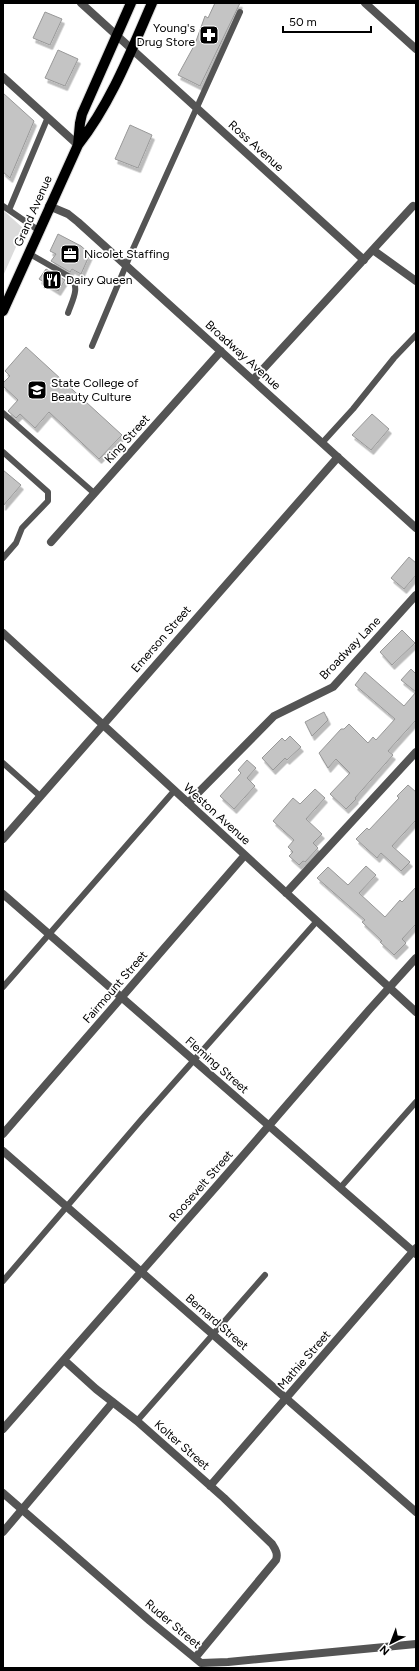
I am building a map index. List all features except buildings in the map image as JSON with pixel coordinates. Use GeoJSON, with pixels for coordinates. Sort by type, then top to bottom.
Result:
{"type":"FeatureCollection","features":[{"type":"Feature","properties":{"kind":"main road","name":"Grand Avenue"},"geometry":{"type":"LineString","coordinates":[[78,144],[81,117],[130,3]]}},
{"type":"Feature","properties":{"kind":"main road","name":"Grand Avenue"},"geometry":{"type":"LineString","coordinates":[[3,311],[38,230],[78,144],[100,112],[132,50],[152,3]]}},
{"type":"Feature","properties":{"kind":"street","name":"Ross Avenue"},"geometry":{"type":"LineString","coordinates":[[82,3],[364,260]]}},
{"type":"Feature","properties":{"kind":"street"},"geometry":{"type":"LineString","coordinates":[[365,3],[416,49]]}},
{"type":"Feature","properties":{"kind":"street"},"geometry":{"type":"LineString","coordinates":[[3,77],[78,144]]}},
{"type":"Feature","properties":{"kind":"street","name":"Broadway Avenue"},"geometry":{"type":"LineString","coordinates":[[49,206],[74,218],[322,443],[414,524]]}},
{"type":"Feature","properties":{"kind":"street"},"geometry":{"type":"LineString","coordinates":[[253,380],[413,206]]}},
{"type":"Feature","properties":{"kind":"street"},"geometry":{"type":"LineString","coordinates":[[373,250],[416,281]]}},
{"type":"Feature","properties":{"kind":"street","name":"King Street"},"geometry":{"type":"LineString","coordinates":[[51,542],[221,351]]}},
{"type":"Feature","properties":{"kind":"street","name":"Emerson Street"},"geometry":{"type":"LineString","coordinates":[[3,839],[102,724],[338,457]]}},
{"type":"Feature","properties":{"kind":"street","name":"Broadway Lane"},"geometry":{"type":"LineString","coordinates":[[188,803],[274,716],[333,687],[416,595]]}},
{"type":"Feature","properties":{"kind":"street","name":"Weston Avenue"},"geometry":{"type":"LineString","coordinates":[[3,633],[416,1012]]}},
{"type":"Feature","properties":{"kind":"street"},"geometry":{"type":"LineString","coordinates":[[286,893],[416,752]]}},
{"type":"Feature","properties":{"kind":"street","name":"Fairmount Street"},"geometry":{"type":"LineString","coordinates":[[3,1134],[245,855]]}},
{"type":"Feature","properties":{"kind":"street","name":"Fleming Street"},"geometry":{"type":"LineString","coordinates":[[3,894],[340,1188],[415,1251]]}},
{"type":"Feature","properties":{"kind":"street","name":"Roosevelt Street"},"geometry":{"type":"LineString","coordinates":[[3,1428],[142,1272],[389,987],[416,958]]}},
{"type":"Feature","properties":{"kind":"street","name":"Bernard Street"},"geometry":{"type":"LineString","coordinates":[[3,1150],[416,1512]]}},
{"type":"Feature","properties":{"kind":"street","name":"Mathie Street"},"geometry":{"type":"LineString","coordinates":[[210,1486],[415,1251]]}},
{"type":"Feature","properties":{"kind":"street","name":"Kolter Street"},"geometry":{"type":"LineString","coordinates":[[64,1360],[210,1486],[272,1544],[277,1554],[276,1560],[263,1578],[194,1658]]}},
{"type":"Feature","properties":{"kind":"street"},"geometry":{"type":"LineString","coordinates":[[3,1532],[113,1402]]}},
{"type":"Feature","properties":{"kind":"street","name":"Ruder Street"},"geometry":{"type":"LineString","coordinates":[[3,1493],[150,1621],[201,1663],[228,1662],[416,1644]]}},
{"type":"Feature","properties":{"kind":"lane"},"geometry":{"type":"LineString","coordinates":[[92,346],[126,265],[240,12]]}},
{"type":"Feature","properties":{"kind":"lane"},"geometry":{"type":"LineString","coordinates":[[9,210],[48,118]]}},
{"type":"Feature","properties":{"kind":"lane"},"geometry":{"type":"LineString","coordinates":[[3,206],[38,230]]}},
{"type":"Feature","properties":{"kind":"lane"},"geometry":{"type":"LineString","coordinates":[[28,253],[70,277],[75,283],[75,291],[68,313]]}},
{"type":"Feature","properties":{"kind":"lane"},"geometry":{"type":"LineString","coordinates":[[322,443],[353,409],[394,358],[416,335]]}},
{"type":"Feature","properties":{"kind":"lane"},"geometry":{"type":"LineString","coordinates":[[3,413],[94,493]]}},
{"type":"Feature","properties":{"kind":"lane"},"geometry":{"type":"LineString","coordinates":[[3,452],[48,492],[48,501],[22,528],[16,543],[3,558]]}},
{"type":"Feature","properties":{"kind":"lane"},"geometry":{"type":"LineString","coordinates":[[3,763],[40,796]]}},
{"type":"Feature","properties":{"kind":"lane"},"geometry":{"type":"LineString","coordinates":[[3,987],[174,790]]}},
{"type":"Feature","properties":{"kind":"lane"},"geometry":{"type":"LineString","coordinates":[[3,1281],[317,921]]}},
{"type":"Feature","properties":{"kind":"lane"},"geometry":{"type":"LineString","coordinates":[[340,1188],[416,1102]]}},
{"type":"Feature","properties":{"kind":"lane"},"geometry":{"type":"LineString","coordinates":[[136,1421],[265,1275]]}},
{"type":"Feature","properties":{"kind":"shaded area"},"geometry":{"type":"Polygon","coordinates":[[[3,210],[24,229],[3,276],[3,210]]]}},
{"type":"Feature","properties":{"kind":"place","name":"Young's Drug Store"},"geometry":{"type":"Point","coordinates":[209,35]}},
{"type":"Feature","properties":{"kind":"place","name":"Nicolet Staffing"},"geometry":{"type":"Point","coordinates":[70,254]}},
{"type":"Feature","properties":{"kind":"place","name":"Dairy Queen"},"geometry":{"type":"Point","coordinates":[52,280]}},
{"type":"Feature","properties":{"kind":"place","name":"State College of Beauty Culture"},"geometry":{"type":"Point","coordinates":[37,390]}}]}
